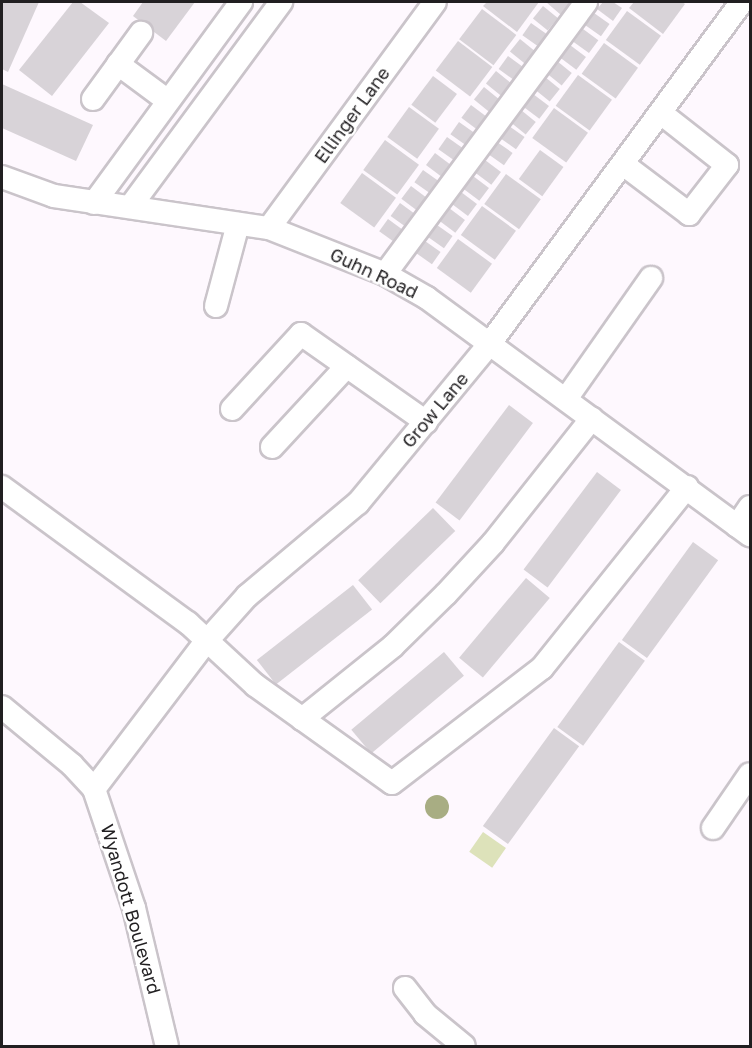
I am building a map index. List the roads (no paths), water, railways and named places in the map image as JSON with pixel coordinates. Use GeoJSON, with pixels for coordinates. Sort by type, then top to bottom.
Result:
{"type":"FeatureCollection","features":[{"type":"Feature","properties":{"kind":"street"},"geometry":{"type":"LineString","coordinates":[[94,203],[241,2]]}},
{"type":"Feature","properties":{"kind":"street"},"geometry":{"type":"LineString","coordinates":[[130,207],[281,2]]}},
{"type":"Feature","properties":{"kind":"street","name":"Ellinger Lane"},"geometry":{"type":"LineString","coordinates":[[269,228],[435,2]]}},
{"type":"Feature","properties":{"kind":"street"},"geometry":{"type":"LineString","coordinates":[[385,274],[586,2]]}},
{"type":"Feature","properties":{"kind":"street","name":"Grow Lane"},"geometry":{"type":"LineString","coordinates":[[94,789],[205,643],[247,596],[358,503],[426,422],[488,346],[742,2]]}},
{"type":"Feature","properties":{"kind":"street"},"geometry":{"type":"LineString","coordinates":[[93,99],[141,33]]}},
{"type":"Feature","properties":{"kind":"street"},"geometry":{"type":"LineString","coordinates":[[118,64],[168,101]]}},
{"type":"Feature","properties":{"kind":"street"},"geometry":{"type":"LineString","coordinates":[[623,164],[689,214],[727,165],[660,113]]}},
{"type":"Feature","properties":{"kind":"street","name":"Guhn Road"},"geometry":{"type":"LineString","coordinates":[[2,179],[54,196],[269,228],[385,274],[427,298],[488,346],[566,399],[743,530]]}},
{"type":"Feature","properties":{"kind":"street"},"geometry":{"type":"LineString","coordinates":[[216,306],[238,224]]}},
{"type":"Feature","properties":{"kind":"street"},"geometry":{"type":"LineString","coordinates":[[566,399],[651,278]]}},
{"type":"Feature","properties":{"kind":"street"},"geometry":{"type":"LineString","coordinates":[[232,409],[301,334],[426,422]]}},
{"type":"Feature","properties":{"kind":"street"},"geometry":{"type":"LineString","coordinates":[[272,447],[347,366]]}},
{"type":"Feature","properties":{"kind":"street"},"geometry":{"type":"LineString","coordinates":[[302,719],[393,646],[446,594],[493,543],[592,418]]}},
{"type":"Feature","properties":{"kind":"street"},"geometry":{"type":"LineString","coordinates":[[2,487],[188,623],[205,643],[302,719],[392,783],[542,668],[687,487]]}},
{"type":"Feature","properties":{"kind":"street"},"geometry":{"type":"LineString","coordinates":[[743,530],[750,507]]}},
{"type":"Feature","properties":{"kind":"street","name":"Wyandott Boulevard"},"geometry":{"type":"LineString","coordinates":[[2,707],[72,765],[94,789],[134,908],[168,1047]]}},
{"type":"Feature","properties":{"kind":"street"},"geometry":{"type":"LineString","coordinates":[[713,828],[750,774]]}},
{"type":"Feature","properties":{"kind":"street"},"geometry":{"type":"LineString","coordinates":[[405,988],[425,1014],[464,1047]]}}]}
